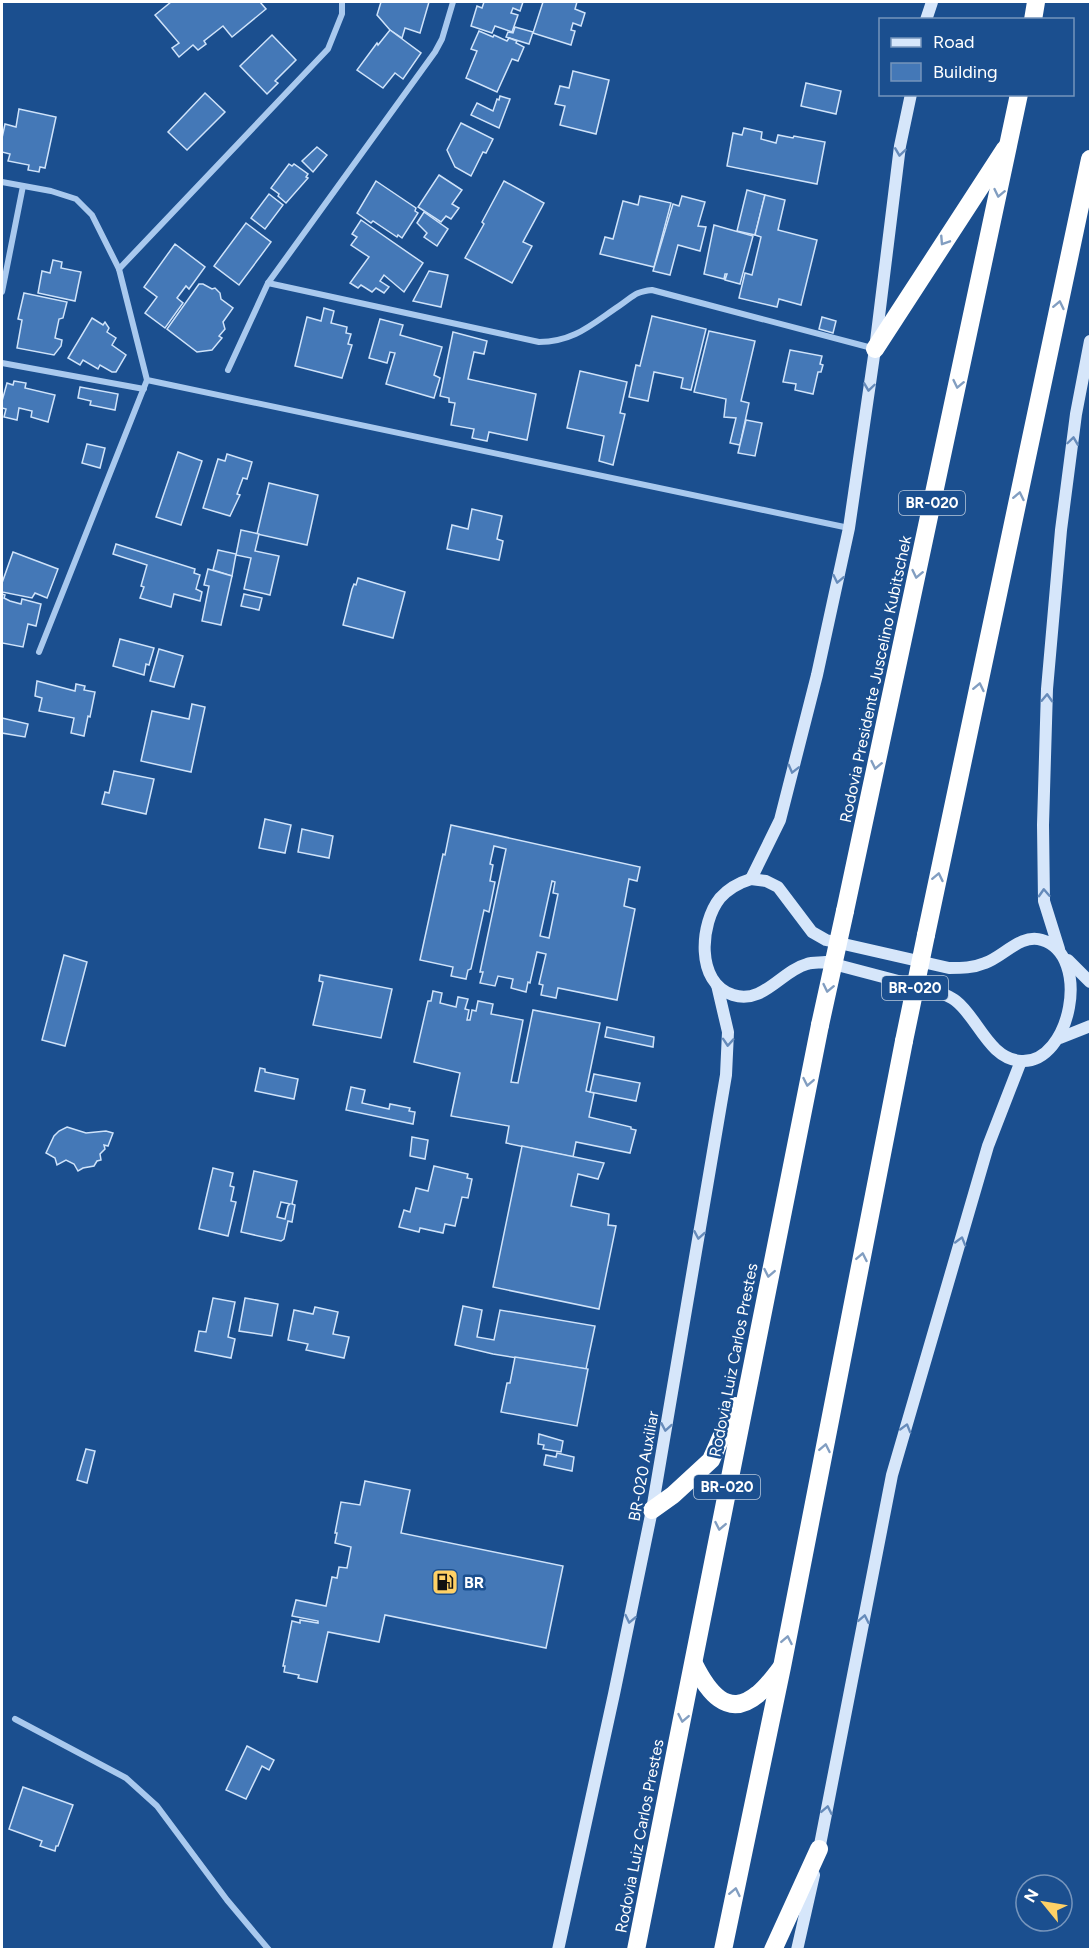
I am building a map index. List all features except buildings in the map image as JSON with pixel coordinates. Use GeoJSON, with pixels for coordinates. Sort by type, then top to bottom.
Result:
{"type":"FeatureCollection","features":[{"type":"Feature","properties":{"kind":"highway"},"geometry":{"type":"LineString","coordinates":[[1033,18],[1036,2]]}},
{"type":"Feature","properties":{"kind":"highway","name":"Rodovia Presidente Juscelino Kubitschek"},"geometry":{"type":"LineString","coordinates":[[820,1025],[1019,96]]}},
{"type":"Feature","properties":{"kind":"highway"},"geometry":{"type":"LineString","coordinates":[[875,349],[1011,140]]}},
{"type":"Feature","properties":{"kind":"highway","name":"BR-020"},"geometry":{"type":"LineString","coordinates":[[723,1950],[782,1667],[904,1041],[1090,159]]}},
{"type":"Feature","properties":{"kind":"highway","name":"Rodovia Luiz Carlos Prestes"},"geometry":{"type":"LineString","coordinates":[[636,1950],[694,1664],[748,1377],[820,1025]]}},
{"type":"Feature","properties":{"kind":"highway"},"geometry":{"type":"LineString","coordinates":[[652,1510],[673,1495],[711,1460],[748,1377]]}},
{"type":"Feature","properties":{"kind":"highway"},"geometry":{"type":"LineString","coordinates":[[694,1664],[711,1693],[720,1700],[733,1704],[745,1702],[758,1694],[782,1667]]}},
{"type":"Feature","properties":{"kind":"highway"},"geometry":{"type":"LineString","coordinates":[[772,1950],[819,1849]]}},
{"type":"Feature","properties":{"kind":"main road"},"geometry":{"type":"LineString","coordinates":[[928,18],[932,2]]}},
{"type":"Feature","properties":{"kind":"main road"},"geometry":{"type":"LineString","coordinates":[[911,96],[900,147],[875,349],[849,528],[817,675],[780,820],[751,879],[766,881],[778,887],[812,932],[826,940],[949,968],[969,968],[988,963],[1004,951],[1027,940],[1042,939],[1063,953],[1090,982]]}},
{"type":"Feature","properties":{"kind":"main road"},"geometry":{"type":"LineString","coordinates":[[717,985],[732,995],[748,997],[765,991],[785,975],[806,964],[826,962],[940,992],[955,1000],[993,1046],[1005,1055],[1021,1061],[1035,1059],[1051,1049],[1060,1038],[1069,1013],[1072,992],[1070,971],[1044,901],[1043,825],[1047,688],[1061,530],[1076,414],[1090,341]]}},
{"type":"Feature","properties":{"kind":"main road","name":"BR-020 Auxiliar"},"geometry":{"type":"LineString","coordinates":[[558,1950],[615,1694],[652,1510],[726,1076],[728,1032],[717,985],[709,975],[704,956],[707,930],[713,911],[720,899],[733,885],[751,879]]}},
{"type":"Feature","properties":{"kind":"main road"},"geometry":{"type":"LineString","coordinates":[[1060,1038],[1090,1026]]}},
{"type":"Feature","properties":{"kind":"main road"},"geometry":{"type":"LineString","coordinates":[[797,1950],[892,1475],[988,1146],[1021,1061]]}},
{"type":"Feature","properties":{"kind":"street"},"geometry":{"type":"LineString","coordinates":[[119,269],[328,49],[342,14],[342,2]]}},
{"type":"Feature","properties":{"kind":"street"},"geometry":{"type":"LineString","coordinates":[[228,370],[268,283],[435,52],[442,39],[453,2]]}},
{"type":"Feature","properties":{"kind":"street"},"geometry":{"type":"LineString","coordinates":[[2,182],[51,191],[76,199],[92,215],[119,269],[147,380],[39,652]]}},
{"type":"Feature","properties":{"kind":"street"},"geometry":{"type":"LineString","coordinates":[[2,292],[23,186]]}},
{"type":"Feature","properties":{"kind":"street"},"geometry":{"type":"LineString","coordinates":[[268,283],[539,342],[556,342],[571,337],[638,292],[652,290],[875,349]]}},
{"type":"Feature","properties":{"kind":"street"},"geometry":{"type":"LineString","coordinates":[[2,363],[144,389]]}},
{"type":"Feature","properties":{"kind":"street"},"geometry":{"type":"LineString","coordinates":[[147,380],[849,528]]}},
{"type":"Feature","properties":{"kind":"street"},"geometry":{"type":"LineString","coordinates":[[15,1719],[126,1778],[157,1806],[227,1900],[269,1950]]}},
{"type":"Feature","properties":{"kind":"place","name":"BR"},"geometry":{"type":"Point","coordinates":[445,1582]}}]}
